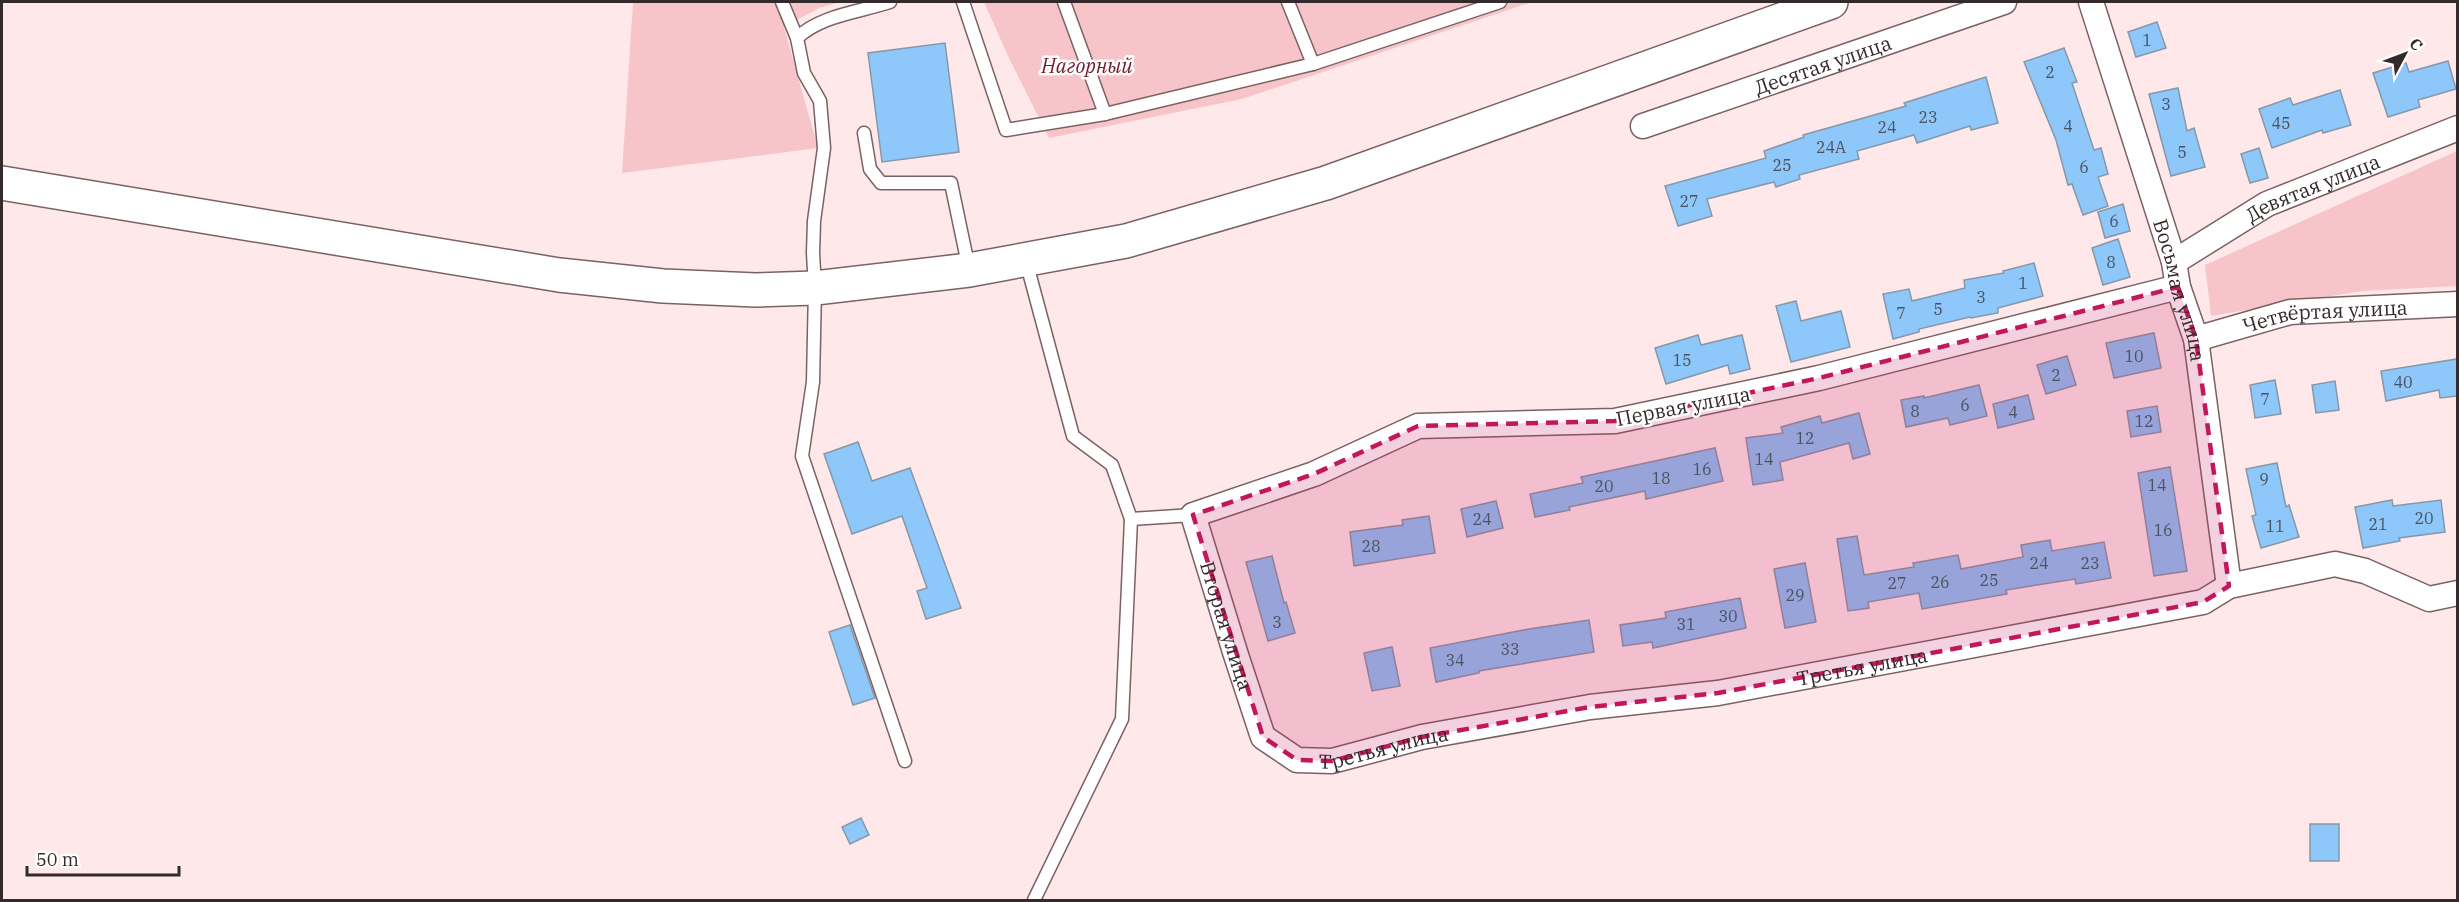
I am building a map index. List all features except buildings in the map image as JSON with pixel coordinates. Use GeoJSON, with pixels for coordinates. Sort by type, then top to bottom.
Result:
{"type":"FeatureCollection","features":[{"type":"Feature","properties":{"kind":"main road"},"geometry":{"type":"LineString","coordinates":[[2,183],[559,275],[663,286],[756,290],[815,288],[969,270],[1126,241],[1326,183],[1831,2]]}},
{"type":"Feature","properties":{"kind":"street","name":"Десятая улица"},"geometry":{"type":"LineString","coordinates":[[1643,126],[2004,2]]}},
{"type":"Feature","properties":{"kind":"street","name":"Восьмая улица"},"geometry":{"type":"LineString","coordinates":[[2091,2],[2174,262],[2178,287],[2196,339],[2229,586]]}},
{"type":"Feature","properties":{"kind":"street","name":"Девятая улица"},"geometry":{"type":"LineString","coordinates":[[2174,262],[2266,204],[2457,128]]}},
{"type":"Feature","properties":{"kind":"street","name":"Первая улица"},"geometry":{"type":"LineString","coordinates":[[1194,515],[1314,474],[1418,426],[1615,421],[1819,378],[2178,287]]}},
{"type":"Feature","properties":{"kind":"street","name":"Четвёртая улица"},"geometry":{"type":"LineString","coordinates":[[2196,339],[2290,312],[2457,304]]}},
{"type":"Feature","properties":{"kind":"street","name":"Вторая улица"},"geometry":{"type":"LineString","coordinates":[[1194,515],[1263,737]]}},
{"type":"Feature","properties":{"kind":"street","name":"Третья улица"},"geometry":{"type":"LineString","coordinates":[[1263,737],[1297,760],[1332,761],[1422,737],[1590,707],[1718,693],[2203,602],[2229,586],[2335,564],[2365,571],[2429,599],[2457,593]]}},
{"type":"Feature","properties":{"kind":"lane"},"geometry":{"type":"LineString","coordinates":[[782,2],[797,38],[804,73],[820,100],[825,148],[814,221],[813,382],[802,456],[905,761]]}},
{"type":"Feature","properties":{"kind":"lane"},"geometry":{"type":"LineString","coordinates":[[797,38],[808,28],[828,20],[869,5],[890,2]]}},
{"type":"Feature","properties":{"kind":"lane"},"geometry":{"type":"LineString","coordinates":[[963,2],[1006,130],[1105,114],[1313,64],[1479,5],[1500,2]]}},
{"type":"Feature","properties":{"kind":"lane"},"geometry":{"type":"LineString","coordinates":[[1064,2],[1105,114]]}},
{"type":"Feature","properties":{"kind":"lane"},"geometry":{"type":"LineString","coordinates":[[1288,2],[1313,64]]}},
{"type":"Feature","properties":{"kind":"lane"},"geometry":{"type":"LineString","coordinates":[[864,134],[870,169],[881,183],[951,183],[969,270]]}},
{"type":"Feature","properties":{"kind":"lane"},"geometry":{"type":"LineString","coordinates":[[1026,261],[1073,436],[1112,465],[1131,519],[1122,719],[1034,900]]}},
{"type":"Feature","properties":{"kind":"lane"},"geometry":{"type":"LineString","coordinates":[[1131,519],[1194,515]]}},
{"type":"Feature","properties":{"kind":"highlighted area"},"geometry":{"type":"Polygon","coordinates":[[[2178,287],[2196,339],[2229,586],[2203,602],[1718,693],[1590,707],[1422,737],[1332,761],[1297,760],[1263,737],[1193,515],[1314,474],[1418,426],[1615,421],[1819,378],[2178,287]]]}},
{"type":"Feature","properties":{"kind":"green space"},"geometry":{"type":"Polygon","coordinates":[[[633,2],[840,2],[819,8],[784,27],[818,148],[622,173],[633,2]]]}},
{"type":"Feature","properties":{"kind":"green space","name":"Нагорный"},"geometry":{"type":"Polygon","coordinates":[[[984,2],[1532,2],[1242,99],[1049,138],[984,2]]]}},
{"type":"Feature","properties":{"kind":"green space"},"geometry":{"type":"Polygon","coordinates":[[[2457,151],[2457,286],[2362,291],[2211,316],[2205,265],[2457,151]]]}}]}
